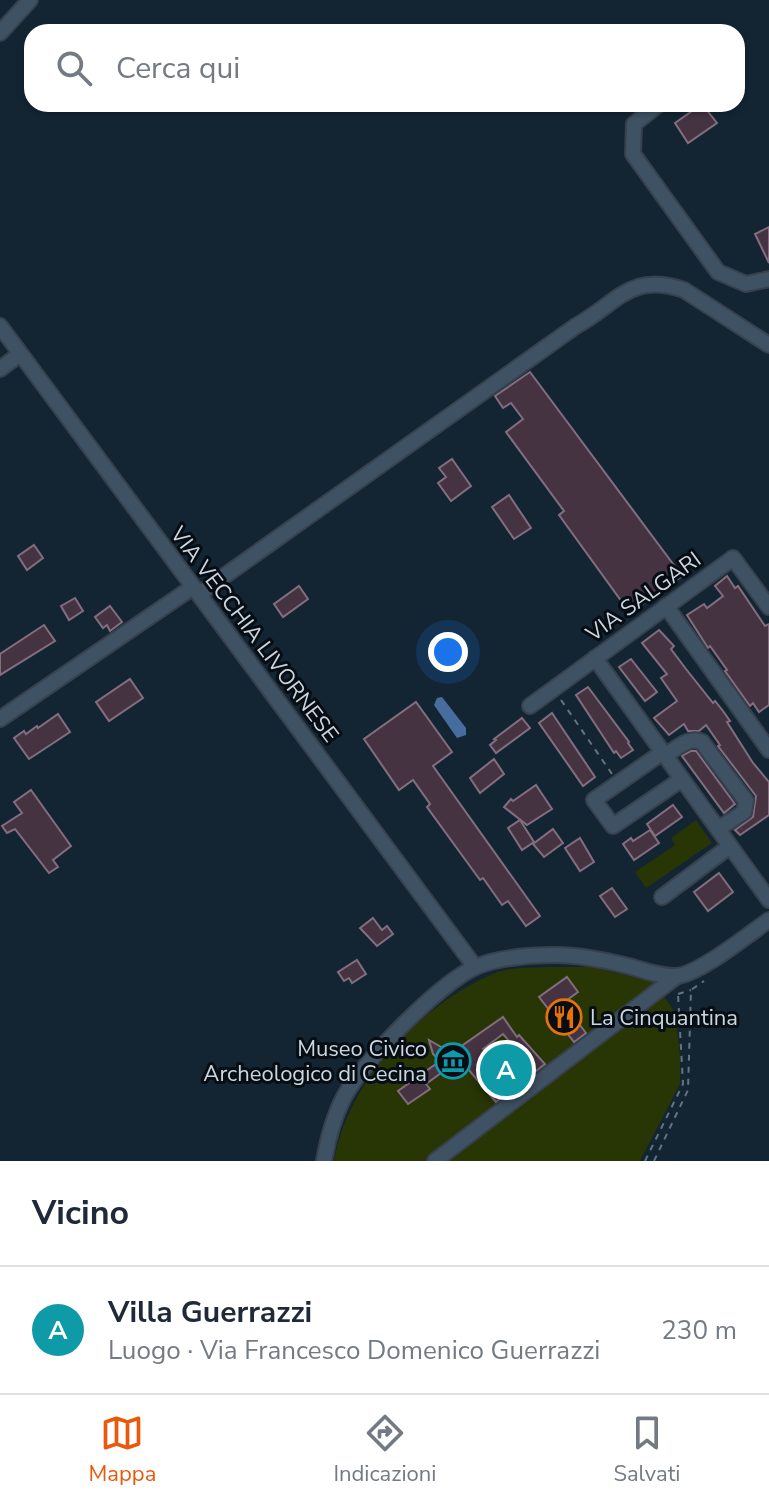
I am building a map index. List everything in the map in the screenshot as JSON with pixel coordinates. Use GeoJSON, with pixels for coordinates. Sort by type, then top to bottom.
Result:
{"type":"FeatureCollection","features":[{"type":"Feature","properties":{"kind":"street"},"geometry":{"type":"LineString","coordinates":[[0,33],[30,0]]}},
{"type":"Feature","properties":{"kind":"street"},"geometry":{"type":"LineString","coordinates":[[649,112],[634,124],[633,154],[718,272],[746,284],[769,279]]}},
{"type":"Feature","properties":{"kind":"street"},"geometry":{"type":"LineString","coordinates":[[0,719],[196,591],[635,287],[656,284],[684,290],[769,345]]}},
{"type":"Feature","properties":{"kind":"street","name":"VIA VECCHIA LIVORNESE"},"geometry":{"type":"LineString","coordinates":[[0,326],[475,967]]}},
{"type":"Feature","properties":{"kind":"street"},"geometry":{"type":"LineString","coordinates":[[0,369],[20,354]]}},
{"type":"Feature","properties":{"kind":"street","name":"VIA SALGARI"},"geometry":{"type":"LineString","coordinates":[[530,706],[733,558],[769,607]]}},
{"type":"Feature","properties":{"kind":"street"},"geometry":{"type":"LineString","coordinates":[[666,606],[769,750]]}},
{"type":"Feature","properties":{"kind":"street"},"geometry":{"type":"LineString","coordinates":[[595,658],[769,900]]}},
{"type":"Feature","properties":{"kind":"street"},"geometry":{"type":"LineString","coordinates":[[682,779],[613,826],[594,800],[664,754],[698,740],[708,748],[747,804],[746,809],[718,829]]}},
{"type":"Feature","properties":{"kind":"street"},"geometry":{"type":"LineString","coordinates":[[662,897],[730,846]]}},
{"type":"Feature","properties":{"kind":"street"},"geometry":{"type":"LineString","coordinates":[[435,1161],[677,976],[693,971],[769,920]]}},
{"type":"Feature","properties":{"kind":"street"},"geometry":{"type":"LineString","coordinates":[[324,1161],[334,1120],[345,1095],[359,1075],[437,994],[475,967],[504,959],[584,956],[677,976]]}},
{"type":"Feature","properties":{"kind":"path"},"geometry":{"type":"LineString","coordinates":[[553,689],[618,783]]}},
{"type":"Feature","properties":{"kind":"path"},"geometry":{"type":"LineString","coordinates":[[654,1161],[688,1090],[691,990],[712,975]]}},
{"type":"Feature","properties":{"kind":"path"},"geometry":{"type":"LineString","coordinates":[[645,1161],[683,1084],[678,994]]}},
{"type":"Feature","properties":{"kind":"green space"},"geometry":{"type":"Polygon","coordinates":[[[696,820],[712,843],[646,888],[635,872],[675,845],[671,838],[696,820]]]}},
{"type":"Feature","properties":{"kind":"green space"},"geometry":{"type":"Polygon","coordinates":[[[591,967],[653,981],[675,1012],[680,1084],[640,1161],[334,1161],[342,1131],[355,1102],[393,1047],[417,1023],[470,985],[498,972],[591,967]]]}},
{"type":"Feature","properties":{"kind":"water"},"geometry":{"type":"Polygon","coordinates":[[[442,697],[466,728],[466,735],[457,738],[434,705],[437,698],[442,697]]]}},
{"type":"Feature","properties":{"kind":"building"},"geometry":{"type":"Polygon","coordinates":[[[691,112],[708,112],[717,123],[688,143],[675,123],[691,112]]]}},
{"type":"Feature","properties":{"kind":"building"},"geometry":{"type":"Polygon","coordinates":[[[769,227],[769,263],[755,234],[769,227]]]}},
{"type":"Feature","properties":{"kind":"building"},"geometry":{"type":"Polygon","coordinates":[[[530,372],[682,576],[630,613],[559,515],[564,511],[506,432],[523,419],[511,403],[503,408],[495,396],[530,372]]]}},
{"type":"Feature","properties":{"kind":"building"},"geometry":{"type":"Polygon","coordinates":[[[452,459],[471,486],[451,501],[438,483],[446,477],[439,468],[452,459]]]}},
{"type":"Feature","properties":{"kind":"building"},"geometry":{"type":"Polygon","coordinates":[[[509,495],[531,528],[514,539],[492,507],[509,495]]]}},
{"type":"Feature","properties":{"kind":"building"},"geometry":{"type":"Polygon","coordinates":[[[34,545],[43,558],[27,570],[18,556],[34,545]]]}},
{"type":"Feature","properties":{"kind":"building"},"geometry":{"type":"Polygon","coordinates":[[[727,576],[735,588],[738,586],[765,626],[769,624],[769,705],[759,712],[753,703],[750,706],[687,615],[704,604],[707,608],[723,596],[715,586],[727,576]]]}},
{"type":"Feature","properties":{"kind":"building"},"geometry":{"type":"Polygon","coordinates":[[[299,586],[308,599],[283,617],[274,604],[299,586]]]}},
{"type":"Feature","properties":{"kind":"building"},"geometry":{"type":"Polygon","coordinates":[[[75,598],[83,611],[69,620],[61,606],[75,598]]]}},
{"type":"Feature","properties":{"kind":"building"},"geometry":{"type":"Polygon","coordinates":[[[110,606],[122,622],[110,631],[107,625],[103,628],[95,617],[110,606]]]}},
{"type":"Feature","properties":{"kind":"building"},"geometry":{"type":"Polygon","coordinates":[[[44,625],[55,641],[0,675],[0,654],[44,625]]]}},
{"type":"Feature","properties":{"kind":"building"},"geometry":{"type":"Polygon","coordinates":[[[659,630],[674,646],[671,649],[686,669],[723,711],[753,763],[769,782],[769,815],[740,835],[735,830],[753,817],[756,796],[706,725],[699,731],[688,731],[684,724],[669,735],[654,718],[677,701],[661,678],[667,674],[642,643],[659,630]]]}},
{"type":"Feature","properties":{"kind":"building"},"geometry":{"type":"Polygon","coordinates":[[[631,659],[657,692],[645,701],[619,667],[631,659]]]}},
{"type":"Feature","properties":{"kind":"building"},"geometry":{"type":"Polygon","coordinates":[[[130,679],[143,698],[109,721],[96,702],[130,679]]]}},
{"type":"Feature","properties":{"kind":"building"},"geometry":{"type":"Polygon","coordinates":[[[588,687],[633,750],[621,758],[616,751],[614,753],[576,695],[588,687]]]}},
{"type":"Feature","properties":{"kind":"building"},"geometry":{"type":"Polygon","coordinates":[[[416,702],[452,752],[433,766],[540,916],[526,926],[508,901],[502,905],[483,878],[480,880],[427,807],[430,804],[413,780],[399,790],[364,739],[416,702]]]}},
{"type":"Feature","properties":{"kind":"building"},"geometry":{"type":"Polygon","coordinates":[[[552,713],[595,777],[583,786],[539,723],[552,713]]]}},
{"type":"Feature","properties":{"kind":"building"},"geometry":{"type":"Polygon","coordinates":[[[58,714],[70,732],[29,759],[14,738],[24,731],[26,734],[38,728],[58,714]]]}},
{"type":"Feature","properties":{"kind":"building"},"geometry":{"type":"Polygon","coordinates":[[[522,718],[530,728],[496,753],[490,745],[494,739],[522,718]]]}},
{"type":"Feature","properties":{"kind":"building"},"geometry":{"type":"Polygon","coordinates":[[[696,751],[735,804],[724,813],[682,756],[696,751]]]}},
{"type":"Feature","properties":{"kind":"building"},"geometry":{"type":"Polygon","coordinates":[[[494,759],[504,774],[480,793],[470,778],[494,759]]]}},
{"type":"Feature","properties":{"kind":"building"},"geometry":{"type":"Polygon","coordinates":[[[536,785],[552,809],[527,825],[504,807],[511,799],[513,801],[536,785]]]}},
{"type":"Feature","properties":{"kind":"building"},"geometry":{"type":"Polygon","coordinates":[[[31,790],[71,846],[53,860],[58,867],[49,873],[15,829],[7,833],[2,826],[22,813],[14,802],[31,790]]]}},
{"type":"Feature","properties":{"kind":"building"},"geometry":{"type":"Polygon","coordinates":[[[673,805],[682,817],[655,836],[647,824],[673,805]]]}},
{"type":"Feature","properties":{"kind":"building"},"geometry":{"type":"Polygon","coordinates":[[[520,820],[534,842],[522,850],[508,828],[520,820]]]}},
{"type":"Feature","properties":{"kind":"building"},"geometry":{"type":"Polygon","coordinates":[[[553,829],[563,843],[544,857],[533,844],[553,829]]]}},
{"type":"Feature","properties":{"kind":"building"},"geometry":{"type":"Polygon","coordinates":[[[650,830],[659,843],[634,860],[623,844],[650,830]]]}},
{"type":"Feature","properties":{"kind":"building"},"geometry":{"type":"Polygon","coordinates":[[[580,838],[594,862],[580,871],[565,848],[580,838]]]}},
{"type":"Feature","properties":{"kind":"building"},"geometry":{"type":"Polygon","coordinates":[[[719,873],[733,892],[708,911],[694,892],[719,873]]]}},
{"type":"Feature","properties":{"kind":"building"},"geometry":{"type":"Polygon","coordinates":[[[612,888],[627,909],[615,917],[600,896],[612,888]]]}},
{"type":"Feature","properties":{"kind":"building"},"geometry":{"type":"Polygon","coordinates":[[[373,918],[382,930],[387,926],[393,934],[377,946],[360,928],[373,918]]]}},
{"type":"Feature","properties":{"kind":"building"},"geometry":{"type":"Polygon","coordinates":[[[357,960],[366,974],[352,983],[349,978],[344,981],[338,972],[357,960]]]}},
{"type":"Feature","properties":{"kind":"building"},"geometry":{"type":"Polygon","coordinates":[[[567,977],[578,992],[563,1003],[586,1033],[574,1042],[539,997],[567,977]]]}},
{"type":"Feature","properties":{"kind":"building"},"geometry":{"type":"Polygon","coordinates":[[[503,1017],[517,1037],[519,1035],[545,1064],[496,1102],[463,1063],[456,1068],[455,1074],[448,1068],[426,1084],[430,1089],[408,1104],[398,1091],[440,1061],[433,1054],[429,1040],[441,1047],[447,1056],[503,1017]],[[503,1034],[483,1049],[499,1068],[518,1051],[503,1034]]]}},
{"type":"Feature","properties":{"kind":"place","name":"La Cinquantina"},"geometry":{"type":"Point","coordinates":[564,1017]}},
{"type":"Feature","properties":{"kind":"place","name":"Museo Civico Archeologico di Cecina"},"geometry":{"type":"Point","coordinates":[453,1061]}},
{"type":"Feature","properties":{"kind":"place","name":"Villa Guerrazzi"},"geometry":{"type":"Point","coordinates":[506,1070]}}]}
